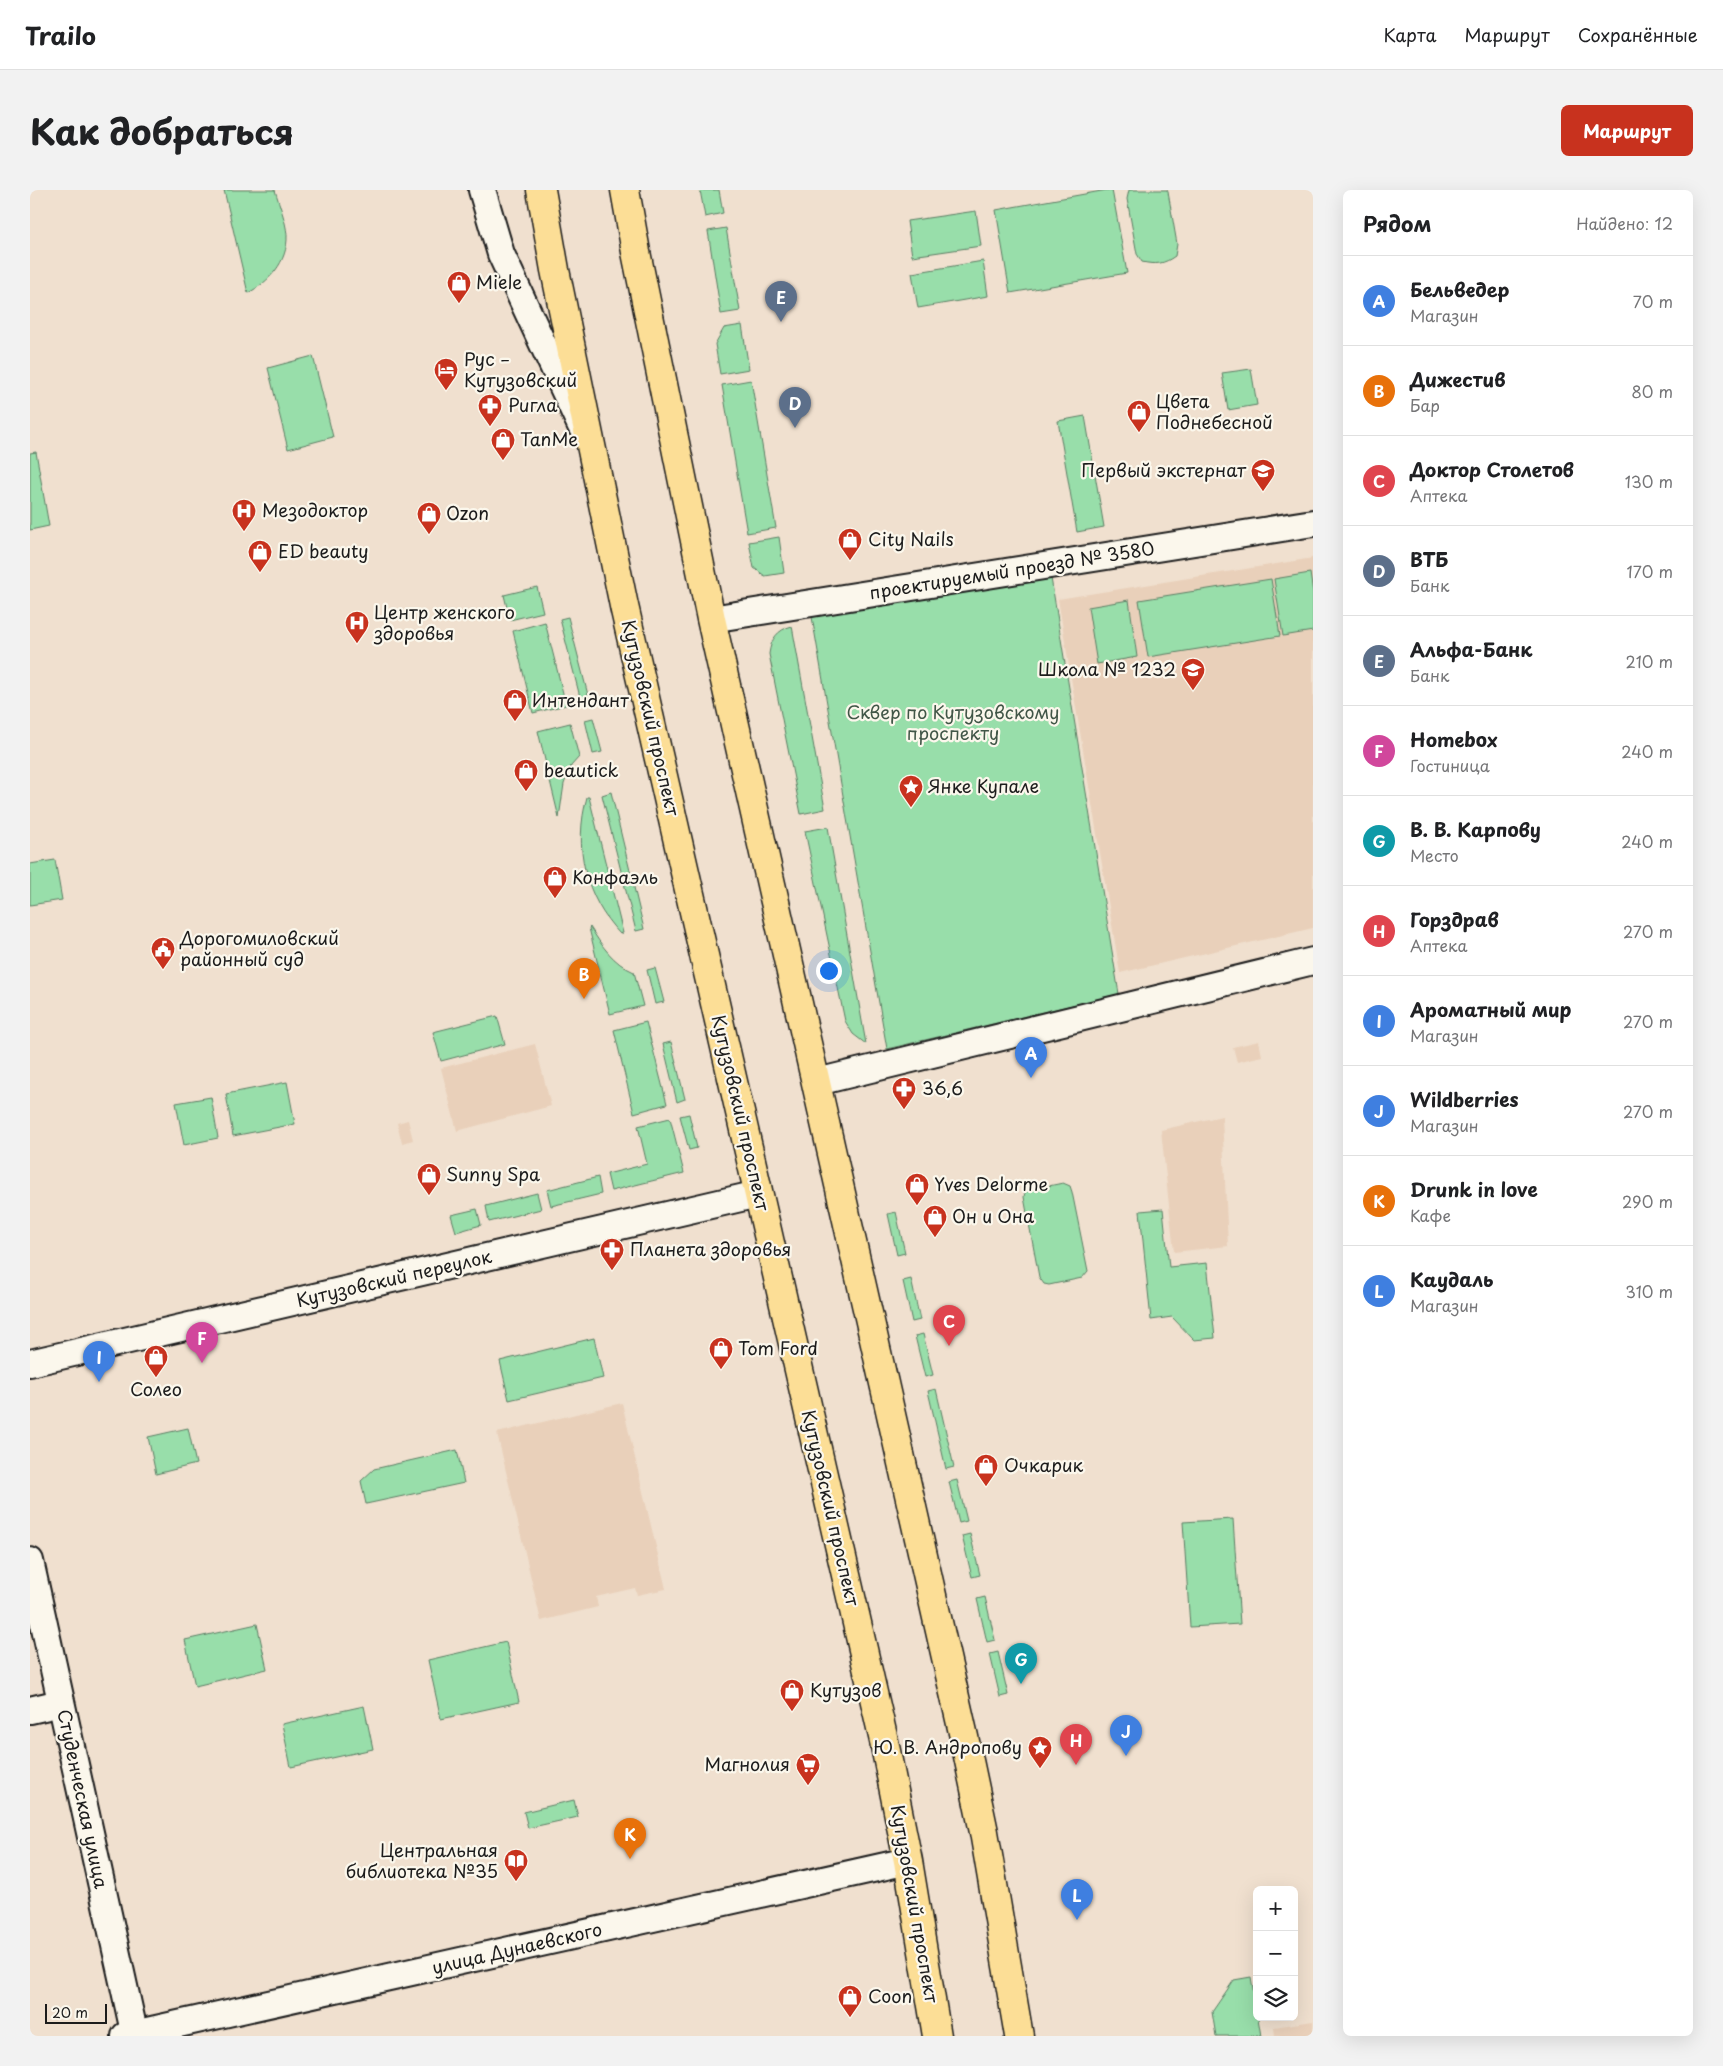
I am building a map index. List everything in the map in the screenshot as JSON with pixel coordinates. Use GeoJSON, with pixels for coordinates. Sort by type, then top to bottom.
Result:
{"type":"FeatureCollection","features":[{"type":"Feature","properties":{"kind":"main road","name":"Кутузовский проспект"},"geometry":{"type":"LineString","coordinates":[[541,190],[590,446],[624,606],[884,1740],[908,1861],[937,2036]]}},
{"type":"Feature","properties":{"kind":"main road"},"geometry":{"type":"LineString","coordinates":[[625,190],[711,619],[966,1747],[984,1832],[1019,2036]]}},
{"type":"Feature","properties":{"kind":"street"},"geometry":{"type":"LineString","coordinates":[[482,190],[501,254],[590,446]]}},
{"type":"Feature","properties":{"kind":"street","name":"проектируемый проезд № 3580"},"geometry":{"type":"LineString","coordinates":[[711,619],[1313,523]]}},
{"type":"Feature","properties":{"kind":"street"},"geometry":{"type":"LineString","coordinates":[[817,1082],[1313,961]]}},
{"type":"Feature","properties":{"kind":"street","name":"Кутузовский переулок"},"geometry":{"type":"LineString","coordinates":[[30,1363],[758,1194]]}},
{"type":"Feature","properties":{"kind":"street","name":"Студенческая улица"},"geometry":{"type":"LineString","coordinates":[[30,1561],[132,2035]]}},
{"type":"Feature","properties":{"kind":"street"},"geometry":{"type":"LineString","coordinates":[[30,1710],[61,1704]]}},
{"type":"Feature","properties":{"kind":"street","name":"улица Дунаевского"},"geometry":{"type":"LineString","coordinates":[[132,2035],[908,1861]]}},
{"type":"Feature","properties":{"kind":"shaded area","name":"Школа № 1232"},"geometry":{"type":"Polygon","coordinates":[[[1313,558],[1313,928],[1120,973],[1058,599],[1313,558]]]}},
{"type":"Feature","properties":{"kind":"shaded area"},"geometry":{"type":"Polygon","coordinates":[[[1259,1041],[1262,1056],[1237,1062],[1233,1047],[1259,1041]]]}},
{"type":"Feature","properties":{"kind":"shaded area"},"geometry":{"type":"Polygon","coordinates":[[[535,1044],[551,1106],[457,1131],[441,1068],[535,1044]]]}},
{"type":"Feature","properties":{"kind":"shaded area"},"geometry":{"type":"Polygon","coordinates":[[[1222,1116],[1228,1246],[1174,1252],[1161,1130],[1222,1116]]]}},
{"type":"Feature","properties":{"kind":"shaded area"},"geometry":{"type":"Polygon","coordinates":[[[408,1120],[413,1140],[402,1143],[397,1123],[408,1120]]]}},
{"type":"Feature","properties":{"kind":"shaded area"},"geometry":{"type":"Polygon","coordinates":[[[622,1403],[666,1589],[637,1595],[635,1588],[596,1597],[598,1607],[541,1621],[497,1433],[622,1403]]]}},
{"type":"Feature","properties":{"kind":"shaded area"},"geometry":{"type":"Polygon","coordinates":[[[1313,2021],[1313,2036],[1275,2036],[1274,2027],[1313,2021]]]}},
{"type":"Feature","properties":{"kind":"green space"},"geometry":{"type":"Polygon","coordinates":[[[224,190],[275,190],[285,224],[286,245],[281,262],[270,277],[248,293],[224,190]]]}},
{"type":"Feature","properties":{"kind":"green space"},"geometry":{"type":"Polygon","coordinates":[[[700,190],[719,190],[723,213],[705,217],[700,190]]]}},
{"type":"Feature","properties":{"kind":"green space"},"geometry":{"type":"Polygon","coordinates":[[[1112,190],[1127,273],[1010,293],[996,210],[1112,190]]]}},
{"type":"Feature","properties":{"kind":"green space"},"geometry":{"type":"Polygon","coordinates":[[[1129,190],[1167,190],[1177,244],[1175,256],[1171,259],[1156,264],[1147,263],[1142,262],[1137,254],[1127,199],[1129,190]]]}},
{"type":"Feature","properties":{"kind":"green space"},"geometry":{"type":"Polygon","coordinates":[[[976,211],[981,246],[912,256],[907,221],[976,211]]]}},
{"type":"Feature","properties":{"kind":"green space"},"geometry":{"type":"Polygon","coordinates":[[[726,228],[740,311],[721,314],[708,231],[726,228]]]}},
{"type":"Feature","properties":{"kind":"green space"},"geometry":{"type":"Polygon","coordinates":[[[983,261],[988,296],[918,308],[912,273],[983,261]]]}},
{"type":"Feature","properties":{"kind":"green space"},"geometry":{"type":"Polygon","coordinates":[[[742,325],[749,369],[720,374],[715,344],[724,328],[742,325]]]}},
{"type":"Feature","properties":{"kind":"green space"},"geometry":{"type":"Polygon","coordinates":[[[313,356],[333,437],[288,449],[268,368],[313,356]]]}},
{"type":"Feature","properties":{"kind":"green space"},"geometry":{"type":"Polygon","coordinates":[[[1251,369],[1257,405],[1228,410],[1222,373],[1251,369]]]}},
{"type":"Feature","properties":{"kind":"green space"},"geometry":{"type":"Polygon","coordinates":[[[751,380],[776,528],[747,533],[722,385],[751,380]]]}},
{"type":"Feature","properties":{"kind":"green space"},"geometry":{"type":"Polygon","coordinates":[[[1085,416],[1104,527],[1077,532],[1058,421],[1085,416]]]}},
{"type":"Feature","properties":{"kind":"green space"},"geometry":{"type":"Polygon","coordinates":[[[36,452],[49,526],[30,530],[30,453],[36,452]]]}},
{"type":"Feature","properties":{"kind":"green space"},"geometry":{"type":"Polygon","coordinates":[[[779,537],[784,573],[765,576],[754,568],[749,542],[779,537]]]}},
{"type":"Feature","properties":{"kind":"green space"},"geometry":{"type":"Polygon","coordinates":[[[1310,573],[1313,593],[1313,631],[1283,636],[1274,579],[1310,573]]]}},
{"type":"Feature","properties":{"kind":"green space","name":"Сквер по Кутузовскому проспекту"},"geometry":{"type":"Polygon","coordinates":[[[1051,578],[1119,994],[887,1049],[812,617],[1051,578]]]}},
{"type":"Feature","properties":{"kind":"green space"},"geometry":{"type":"Polygon","coordinates":[[[1271,579],[1280,636],[1148,657],[1139,600],[1271,579]]]}},
{"type":"Feature","properties":{"kind":"green space"},"geometry":{"type":"Polygon","coordinates":[[[537,587],[543,612],[510,620],[504,595],[537,587]]]}},
{"type":"Feature","properties":{"kind":"green space"},"geometry":{"type":"Polygon","coordinates":[[[1129,600],[1137,657],[1097,664],[1088,607],[1129,600]]]}},
{"type":"Feature","properties":{"kind":"green space"},"geometry":{"type":"Polygon","coordinates":[[[568,617],[589,699],[581,701],[560,619],[568,617]]]}},
{"type":"Feature","properties":{"kind":"green space"},"geometry":{"type":"Polygon","coordinates":[[[545,622],[566,705],[533,713],[513,631],[545,622]]]}},
{"type":"Feature","properties":{"kind":"green space"},"geometry":{"type":"Polygon","coordinates":[[[792,626],[825,809],[801,814],[769,654],[771,644],[776,636],[782,630],[792,626]]]}},
{"type":"Feature","properties":{"kind":"green space"},"geometry":{"type":"Polygon","coordinates":[[[593,718],[602,752],[593,754],[585,720],[593,718]]]}},
{"type":"Feature","properties":{"kind":"green space"},"geometry":{"type":"Polygon","coordinates":[[[570,723],[579,757],[571,766],[564,784],[559,818],[538,731],[570,723]]]}},
{"type":"Feature","properties":{"kind":"green space"},"geometry":{"type":"Polygon","coordinates":[[[611,792],[644,929],[636,931],[602,795],[611,792]]]}},
{"type":"Feature","properties":{"kind":"green space"},"geometry":{"type":"Polygon","coordinates":[[[587,797],[589,797],[623,933],[620,934],[598,904],[590,888],[585,870],[581,834],[587,797]]]}},
{"type":"Feature","properties":{"kind":"green space"},"geometry":{"type":"Polygon","coordinates":[[[828,827],[866,1044],[853,1034],[845,1021],[805,831],[828,827]]]}},
{"type":"Feature","properties":{"kind":"green space"},"geometry":{"type":"Polygon","coordinates":[[[55,860],[62,900],[30,905],[30,864],[55,860]]]}},
{"type":"Feature","properties":{"kind":"green space"},"geometry":{"type":"Polygon","coordinates":[[[590,927],[614,959],[634,972],[643,1006],[610,1014],[590,927]]]}},
{"type":"Feature","properties":{"kind":"green space"},"geometry":{"type":"Polygon","coordinates":[[[655,968],[664,1002],[655,1004],[647,970],[655,968]]]}},
{"type":"Feature","properties":{"kind":"green space"},"geometry":{"type":"Polygon","coordinates":[[[497,1016],[505,1044],[441,1061],[433,1032],[497,1016]]]}},
{"type":"Feature","properties":{"kind":"green space"},"geometry":{"type":"Polygon","coordinates":[[[646,1022],[667,1104],[634,1113],[614,1030],[646,1022]]]}},
{"type":"Feature","properties":{"kind":"green space"},"geometry":{"type":"Polygon","coordinates":[[[671,1042],[685,1099],[677,1102],[663,1044],[671,1042]]]}},
{"type":"Feature","properties":{"kind":"green space"},"geometry":{"type":"Polygon","coordinates":[[[287,1082],[295,1124],[233,1136],[226,1094],[287,1082]]]}},
{"type":"Feature","properties":{"kind":"green space"},"geometry":{"type":"Polygon","coordinates":[[[211,1097],[218,1138],[184,1145],[176,1103],[211,1097]]]}},
{"type":"Feature","properties":{"kind":"green space"},"geometry":{"type":"Polygon","coordinates":[[[689,1114],[697,1148],[689,1150],[680,1116],[689,1114]]]}},
{"type":"Feature","properties":{"kind":"green space"},"geometry":{"type":"Polygon","coordinates":[[[670,1118],[684,1173],[611,1191],[607,1174],[647,1164],[638,1126],[670,1118]]]}},
{"type":"Feature","properties":{"kind":"green space"},"geometry":{"type":"Polygon","coordinates":[[[598,1177],[601,1194],[551,1206],[547,1190],[598,1177]]]}},
{"type":"Feature","properties":{"kind":"green space"},"geometry":{"type":"Polygon","coordinates":[[[1063,1183],[1070,1186],[1072,1192],[1088,1271],[1082,1278],[1049,1285],[1044,1284],[1039,1277],[1024,1197],[1025,1192],[1029,1190],[1063,1183]]]}},
{"type":"Feature","properties":{"kind":"green space"},"geometry":{"type":"Polygon","coordinates":[[[537,1193],[541,1209],[489,1222],[486,1206],[537,1193]]]}},
{"type":"Feature","properties":{"kind":"green space"},"geometry":{"type":"Polygon","coordinates":[[[477,1209],[481,1225],[456,1232],[451,1215],[477,1209]]]}},
{"type":"Feature","properties":{"kind":"green space"},"geometry":{"type":"Polygon","coordinates":[[[1163,1209],[1169,1267],[1207,1263],[1215,1338],[1194,1340],[1172,1317],[1151,1320],[1140,1211],[1163,1209]]]}},
{"type":"Feature","properties":{"kind":"green space"},"geometry":{"type":"Polygon","coordinates":[[[896,1212],[905,1253],[897,1255],[888,1214],[896,1212]]]}},
{"type":"Feature","properties":{"kind":"green space"},"geometry":{"type":"Polygon","coordinates":[[[911,1279],[920,1320],[912,1322],[903,1281],[911,1279]]]}},
{"type":"Feature","properties":{"kind":"green space"},"geometry":{"type":"Polygon","coordinates":[[[923,1334],[933,1375],[925,1377],[915,1336],[923,1334]]]}},
{"type":"Feature","properties":{"kind":"green space"},"geometry":{"type":"Polygon","coordinates":[[[594,1338],[603,1378],[509,1400],[500,1361],[594,1338]]]}},
{"type":"Feature","properties":{"kind":"green space"},"geometry":{"type":"Polygon","coordinates":[[[936,1389],[954,1467],[946,1469],[928,1391],[936,1389]]]}},
{"type":"Feature","properties":{"kind":"green space"},"geometry":{"type":"Polygon","coordinates":[[[188,1428],[196,1464],[156,1474],[148,1437],[188,1428]]]}},
{"type":"Feature","properties":{"kind":"green space"},"geometry":{"type":"Polygon","coordinates":[[[457,1450],[464,1483],[366,1504],[361,1481],[374,1469],[457,1450]]]}},
{"type":"Feature","properties":{"kind":"green space"},"geometry":{"type":"Polygon","coordinates":[[[957,1480],[967,1521],[959,1523],[949,1482],[957,1480]]]}},
{"type":"Feature","properties":{"kind":"green space"},"geometry":{"type":"Polygon","coordinates":[[[1233,1519],[1240,1624],[1190,1627],[1183,1522],[1233,1519]]]}},
{"type":"Feature","properties":{"kind":"green space"},"geometry":{"type":"Polygon","coordinates":[[[970,1534],[980,1575],[972,1577],[962,1536],[970,1534]]]}},
{"type":"Feature","properties":{"kind":"green space"},"geometry":{"type":"Polygon","coordinates":[[[985,1597],[995,1640],[987,1642],[977,1599],[985,1597]]]}},
{"type":"Feature","properties":{"kind":"green space"},"geometry":{"type":"Polygon","coordinates":[[[257,1624],[267,1669],[195,1686],[185,1640],[257,1624]]]}},
{"type":"Feature","properties":{"kind":"green space"},"geometry":{"type":"Polygon","coordinates":[[[506,1642],[519,1702],[441,1719],[428,1660],[506,1642]]]}},
{"type":"Feature","properties":{"kind":"green space"},"geometry":{"type":"Polygon","coordinates":[[[998,1652],[1008,1695],[1000,1697],[990,1654],[998,1652]]]}},
{"type":"Feature","properties":{"kind":"green space"},"geometry":{"type":"Polygon","coordinates":[[[364,1706],[373,1749],[291,1767],[282,1724],[364,1706]]]}},
{"type":"Feature","properties":{"kind":"green space"},"geometry":{"type":"Polygon","coordinates":[[[574,1800],[578,1817],[528,1828],[524,1812],[574,1800]]]}},
{"type":"Feature","properties":{"kind":"green space"},"geometry":{"type":"Polygon","coordinates":[[[1251,1977],[1253,2021],[1258,2021],[1261,2036],[1216,2036],[1212,2012],[1234,1980],[1251,1977]]]}},
{"type":"Feature","properties":{"kind":"place","name":"Miele"},"geometry":{"type":"Point","coordinates":[459,304]}},
{"type":"Feature","properties":{"kind":"place","name":"Альфа-Банк"},"geometry":{"type":"Point","coordinates":[781,322]}},
{"type":"Feature","properties":{"kind":"place","name":"Рус – Кутузовский"},"geometry":{"type":"Point","coordinates":[446,391]}},
{"type":"Feature","properties":{"kind":"place","name":"Ригла"},"geometry":{"type":"Point","coordinates":[490,427]}},
{"type":"Feature","properties":{"kind":"place","name":"ВТБ"},"geometry":{"type":"Point","coordinates":[795,428]}},
{"type":"Feature","properties":{"kind":"place","name":"Цвета Поднебесной"},"geometry":{"type":"Point","coordinates":[1139,433]}},
{"type":"Feature","properties":{"kind":"place","name":"TanMe"},"geometry":{"type":"Point","coordinates":[503,461]}},
{"type":"Feature","properties":{"kind":"place","name":"Первый экстернат"},"geometry":{"type":"Point","coordinates":[1263,492]}},
{"type":"Feature","properties":{"kind":"place","name":"Мезодоктор"},"geometry":{"type":"Point","coordinates":[244,532]}},
{"type":"Feature","properties":{"kind":"place","name":"Ozon"},"geometry":{"type":"Point","coordinates":[429,535]}},
{"type":"Feature","properties":{"kind":"place","name":"City Nails"},"geometry":{"type":"Point","coordinates":[850,561]}},
{"type":"Feature","properties":{"kind":"place","name":"ED beauty"},"geometry":{"type":"Point","coordinates":[260,573]}},
{"type":"Feature","properties":{"kind":"place","name":"Центр женского здоровья"},"geometry":{"type":"Point","coordinates":[357,644]}},
{"type":"Feature","properties":{"kind":"place","name":"Школа № 1232"},"geometry":{"type":"Point","coordinates":[1193,691]}},
{"type":"Feature","properties":{"kind":"place","name":"Интендант"},"geometry":{"type":"Point","coordinates":[515,722]}},
{"type":"Feature","properties":{"kind":"place","name":"beautick"},"geometry":{"type":"Point","coordinates":[526,792]}},
{"type":"Feature","properties":{"kind":"place","name":"Янке Купале"},"geometry":{"type":"Point","coordinates":[911,808]}},
{"type":"Feature","properties":{"kind":"place","name":"Конфаэль"},"geometry":{"type":"Point","coordinates":[555,899]}},
{"type":"Feature","properties":{"kind":"place","name":"Дорогомиловский районный суд"},"geometry":{"type":"Point","coordinates":[163,970]}},
{"type":"Feature","properties":{"kind":"place","name":"Дижестив"},"geometry":{"type":"Point","coordinates":[584,999]}},
{"type":"Feature","properties":{"kind":"place","name":"Бельведер"},"geometry":{"type":"Point","coordinates":[1031,1078]}},
{"type":"Feature","properties":{"kind":"place","name":"36,6"},"geometry":{"type":"Point","coordinates":[904,1110]}},
{"type":"Feature","properties":{"kind":"place","name":"Sunny Spa"},"geometry":{"type":"Point","coordinates":[429,1196]}},
{"type":"Feature","properties":{"kind":"place","name":"Yves Delorme"},"geometry":{"type":"Point","coordinates":[917,1206]}},
{"type":"Feature","properties":{"kind":"place","name":"Он и Она"},"geometry":{"type":"Point","coordinates":[935,1238]}},
{"type":"Feature","properties":{"kind":"place","name":"Планета здоровья"},"geometry":{"type":"Point","coordinates":[612,1271]}},
{"type":"Feature","properties":{"kind":"place","name":"Доктор Столетов"},"geometry":{"type":"Point","coordinates":[949,1346]}},
{"type":"Feature","properties":{"kind":"place","name":"Homebox"},"geometry":{"type":"Point","coordinates":[202,1363]}},
{"type":"Feature","properties":{"kind":"place","name":"Tom Ford"},"geometry":{"type":"Point","coordinates":[721,1370]}},
{"type":"Feature","properties":{"kind":"place","name":"Солео"},"geometry":{"type":"Point","coordinates":[156,1378]}},
{"type":"Feature","properties":{"kind":"place","name":"Ароматный мир"},"geometry":{"type":"Point","coordinates":[99,1382]}},
{"type":"Feature","properties":{"kind":"place","name":"Очкарик"},"geometry":{"type":"Point","coordinates":[986,1487]}},
{"type":"Feature","properties":{"kind":"place","name":"В. В. Карпову"},"geometry":{"type":"Point","coordinates":[1021,1684]}},
{"type":"Feature","properties":{"kind":"place","name":"Кутузов"},"geometry":{"type":"Point","coordinates":[792,1712]}},
{"type":"Feature","properties":{"kind":"place","name":"Wildberries"},"geometry":{"type":"Point","coordinates":[1126,1756]}},
{"type":"Feature","properties":{"kind":"place","name":"Горздрав"},"geometry":{"type":"Point","coordinates":[1076,1765]}},
{"type":"Feature","properties":{"kind":"place","name":"Ю. В. Андропову"},"geometry":{"type":"Point","coordinates":[1040,1769]}},
{"type":"Feature","properties":{"kind":"place","name":"Магнолия"},"geometry":{"type":"Point","coordinates":[808,1786]}},
{"type":"Feature","properties":{"kind":"place","name":"Drunk in love"},"geometry":{"type":"Point","coordinates":[630,1859]}},
{"type":"Feature","properties":{"kind":"place","name":"Центральная библиотека №35"},"geometry":{"type":"Point","coordinates":[516,1882]}},
{"type":"Feature","properties":{"kind":"place","name":"Каудаль"},"geometry":{"type":"Point","coordinates":[1077,1920]}},
{"type":"Feature","properties":{"kind":"place","name":"Coon"},"geometry":{"type":"Point","coordinates":[850,2018]}}]}
